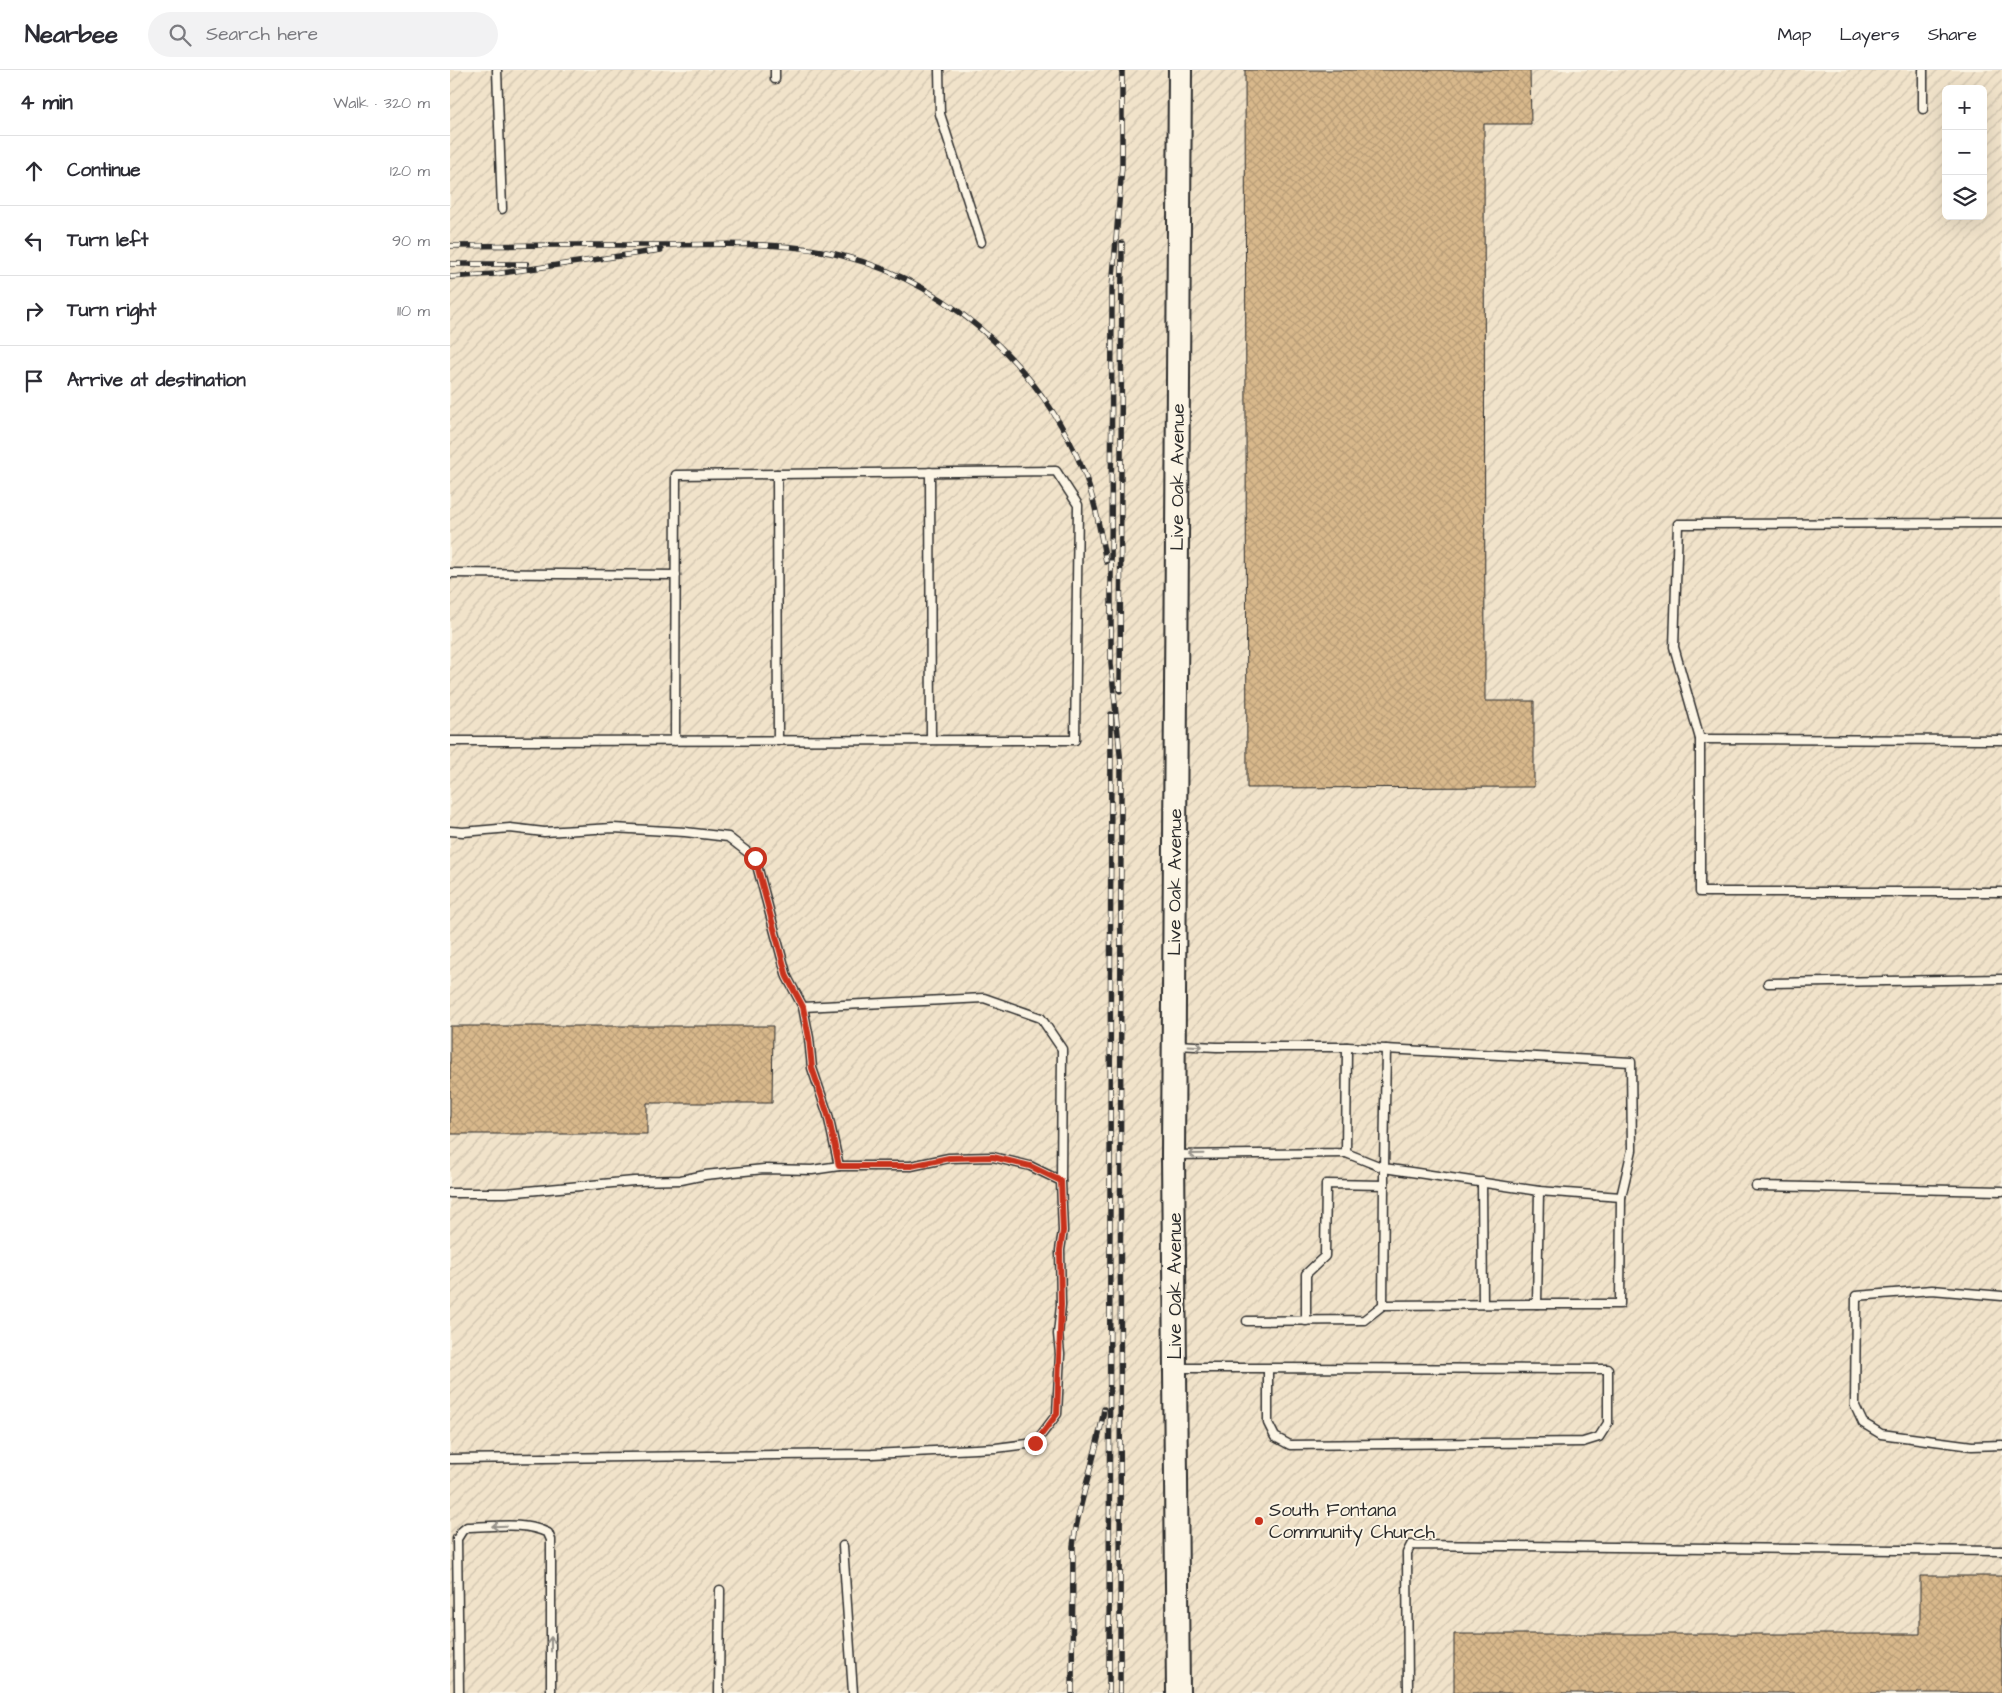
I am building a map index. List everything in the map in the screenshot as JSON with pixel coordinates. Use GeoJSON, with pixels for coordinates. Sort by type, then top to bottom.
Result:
{"type":"FeatureCollection","features":[{"type":"Feature","properties":{"kind":"street","name":"Live Oak Avenue"},"geometry":{"type":"LineString","coordinates":[[1178,1693],[1174,1045],[1180,70]]}},
{"type":"Feature","properties":{"kind":"lane"},"geometry":{"type":"LineString","coordinates":[[497,70],[502,209]]}},
{"type":"Feature","properties":{"kind":"lane"},"geometry":{"type":"LineString","coordinates":[[775,70],[775,79]]}},
{"type":"Feature","properties":{"kind":"lane"},"geometry":{"type":"LineString","coordinates":[[939,70],[940,114],[980,242]]}},
{"type":"Feature","properties":{"kind":"lane"},"geometry":{"type":"LineString","coordinates":[[1923,70],[1923,109]]}},
{"type":"Feature","properties":{"kind":"lane"},"geometry":{"type":"LineString","coordinates":[[450,742],[1075,740],[1078,505],[1056,471],[676,475],[675,741]]}},
{"type":"Feature","properties":{"kind":"lane"},"geometry":{"type":"LineString","coordinates":[[930,472],[931,740]]}},
{"type":"Feature","properties":{"kind":"lane"},"geometry":{"type":"LineString","coordinates":[[777,474],[778,741]]}},
{"type":"Feature","properties":{"kind":"lane"},"geometry":{"type":"LineString","coordinates":[[2002,523],[1678,524],[1674,647],[1700,739],[1700,892],[2002,892]]}},
{"type":"Feature","properties":{"kind":"lane"},"geometry":{"type":"LineString","coordinates":[[450,573],[676,575]]}},
{"type":"Feature","properties":{"kind":"lane"},"geometry":{"type":"LineString","coordinates":[[1700,739],[2002,740]]}},
{"type":"Feature","properties":{"kind":"lane"},"geometry":{"type":"LineString","coordinates":[[450,831],[463,832],[510,828],[544,832],[613,828],[685,832],[728,837],[755,858],[787,977],[803,1007],[812,1068],[828,1115],[839,1166]]}},
{"type":"Feature","properties":{"kind":"lane"},"geometry":{"type":"LineString","coordinates":[[1768,983],[2002,979]]}},
{"type":"Feature","properties":{"kind":"lane"},"geometry":{"type":"LineString","coordinates":[[450,1459],[872,1454],[986,1449],[1035,1443],[1057,1414],[1061,1305],[1060,1250],[1063,1231],[1061,1181],[1062,1050],[1041,1018],[984,998],[803,1007]]}},
{"type":"Feature","properties":{"kind":"lane"},"geometry":{"type":"LineString","coordinates":[[1174,1045],[1216,1047],[1347,1047],[1631,1062],[1632,1150],[1621,1197],[1620,1304],[1383,1305],[1364,1320],[1247,1321]]}},
{"type":"Feature","properties":{"kind":"lane"},"geometry":{"type":"LineString","coordinates":[[1346,1153],[1347,1047]]}},
{"type":"Feature","properties":{"kind":"lane"},"geometry":{"type":"LineString","coordinates":[[1383,1305],[1386,1049]]}},
{"type":"Feature","properties":{"kind":"lane"},"geometry":{"type":"LineString","coordinates":[[1174,1155],[1346,1153],[1384,1168],[1539,1191],[1621,1197]]}},
{"type":"Feature","properties":{"kind":"lane"},"geometry":{"type":"LineString","coordinates":[[450,1193],[506,1193],[634,1181],[681,1180],[705,1175],[764,1169],[812,1170],[839,1166],[911,1166],[949,1158],[993,1157],[1030,1166],[1061,1181]]}},
{"type":"Feature","properties":{"kind":"lane"},"geometry":{"type":"LineString","coordinates":[[1482,1182],[1483,1304]]}},
{"type":"Feature","properties":{"kind":"lane"},"geometry":{"type":"LineString","coordinates":[[1306,1321],[1306,1274],[1325,1256],[1326,1184],[1384,1185]]}},
{"type":"Feature","properties":{"kind":"lane"},"geometry":{"type":"LineString","coordinates":[[1756,1186],[2002,1191]]}},
{"type":"Feature","properties":{"kind":"lane"},"geometry":{"type":"LineString","coordinates":[[1537,1304],[1539,1191]]}},
{"type":"Feature","properties":{"kind":"lane"},"geometry":{"type":"LineString","coordinates":[[2002,1296],[1932,1290],[1856,1296],[1855,1406],[1863,1423],[1881,1434],[1972,1446],[2002,1445]]}},
{"type":"Feature","properties":{"kind":"lane"},"geometry":{"type":"LineString","coordinates":[[1175,1368],[1268,1368],[1608,1369],[1608,1423],[1599,1436],[1582,1442],[1290,1445],[1275,1437],[1268,1422],[1268,1368]]}},
{"type":"Feature","properties":{"kind":"lane"},"geometry":{"type":"LineString","coordinates":[[459,1693],[457,1539],[466,1528],[520,1526],[542,1529],[548,1533],[551,1540],[551,1693]]}},
{"type":"Feature","properties":{"kind":"lane"},"geometry":{"type":"LineString","coordinates":[[1408,1693],[1407,1553],[1411,1545],[2002,1551]]}},
{"type":"Feature","properties":{"kind":"lane"},"geometry":{"type":"LineString","coordinates":[[843,1546],[853,1693]]}},
{"type":"Feature","properties":{"kind":"lane"},"geometry":{"type":"LineString","coordinates":[[719,1693],[720,1590]]}},
{"type":"Feature","properties":{"kind":"shaded area"},"geometry":{"type":"Polygon","coordinates":[[[450,70],[2002,70],[2002,1693],[450,1693],[450,70]]]}},
{"type":"Feature","properties":{"kind":"building"},"geometry":{"type":"Polygon","coordinates":[[[1245,70],[1530,70],[1531,124],[1484,124],[1485,701],[1534,701],[1534,787],[1247,788],[1245,70]]]}},
{"type":"Feature","properties":{"kind":"building"},"geometry":{"type":"Polygon","coordinates":[[[450,1026],[773,1026],[772,1103],[647,1103],[647,1134],[450,1134],[450,1026]]]}},
{"type":"Feature","properties":{"kind":"building"},"geometry":{"type":"Polygon","coordinates":[[[1920,1576],[2002,1576],[2002,1693],[1454,1693],[1454,1634],[1920,1634],[1920,1576]]]}},
{"type":"Feature","properties":{"kind":"railway"},"geometry":{"type":"LineString","coordinates":[[1120,1693],[1121,764],[1111,664],[1111,589],[1112,289],[1122,166],[1122,70]]}},
{"type":"Feature","properties":{"kind":"railway"},"geometry":{"type":"LineString","coordinates":[[1120,691],[1122,243]]}},
{"type":"Feature","properties":{"kind":"railway"},"geometry":{"type":"LineString","coordinates":[[450,246],[724,244],[782,246],[821,251],[864,262],[905,279],[944,301],[979,328],[1011,359],[1040,393],[1064,430],[1083,470],[1094,504],[1106,562]]}},
{"type":"Feature","properties":{"kind":"railway"},"geometry":{"type":"LineString","coordinates":[[450,277],[495,274],[661,250]]}},
{"type":"Feature","properties":{"kind":"railway"},"geometry":{"type":"LineString","coordinates":[[450,264],[527,264]]}},
{"type":"Feature","properties":{"kind":"railway"},"geometry":{"type":"LineString","coordinates":[[1109,1693],[1111,714]]}},
{"type":"Feature","properties":{"kind":"railway"},"geometry":{"type":"LineString","coordinates":[[1072,1693],[1073,1546],[1079,1511],[1104,1409]]}},
{"type":"Feature","properties":{"kind":"place","name":"South Fontana Community Church"},"geometry":{"type":"Point","coordinates":[1259,1521]}},
{"type":"Feature","properties":{"kind":"route"},"geometry":{"type":"LineString","coordinates":[[755,858],[778,950],[787,977],[803,1007],[812,1068],[828,1115],[839,1166],[911,1166],[949,1158],[993,1157],[1030,1166],[1061,1181],[1063,1231],[1060,1250],[1061,1305],[1058,1334],[1060,1354],[1057,1379],[1057,1414],[1035,1443]]}}]}
